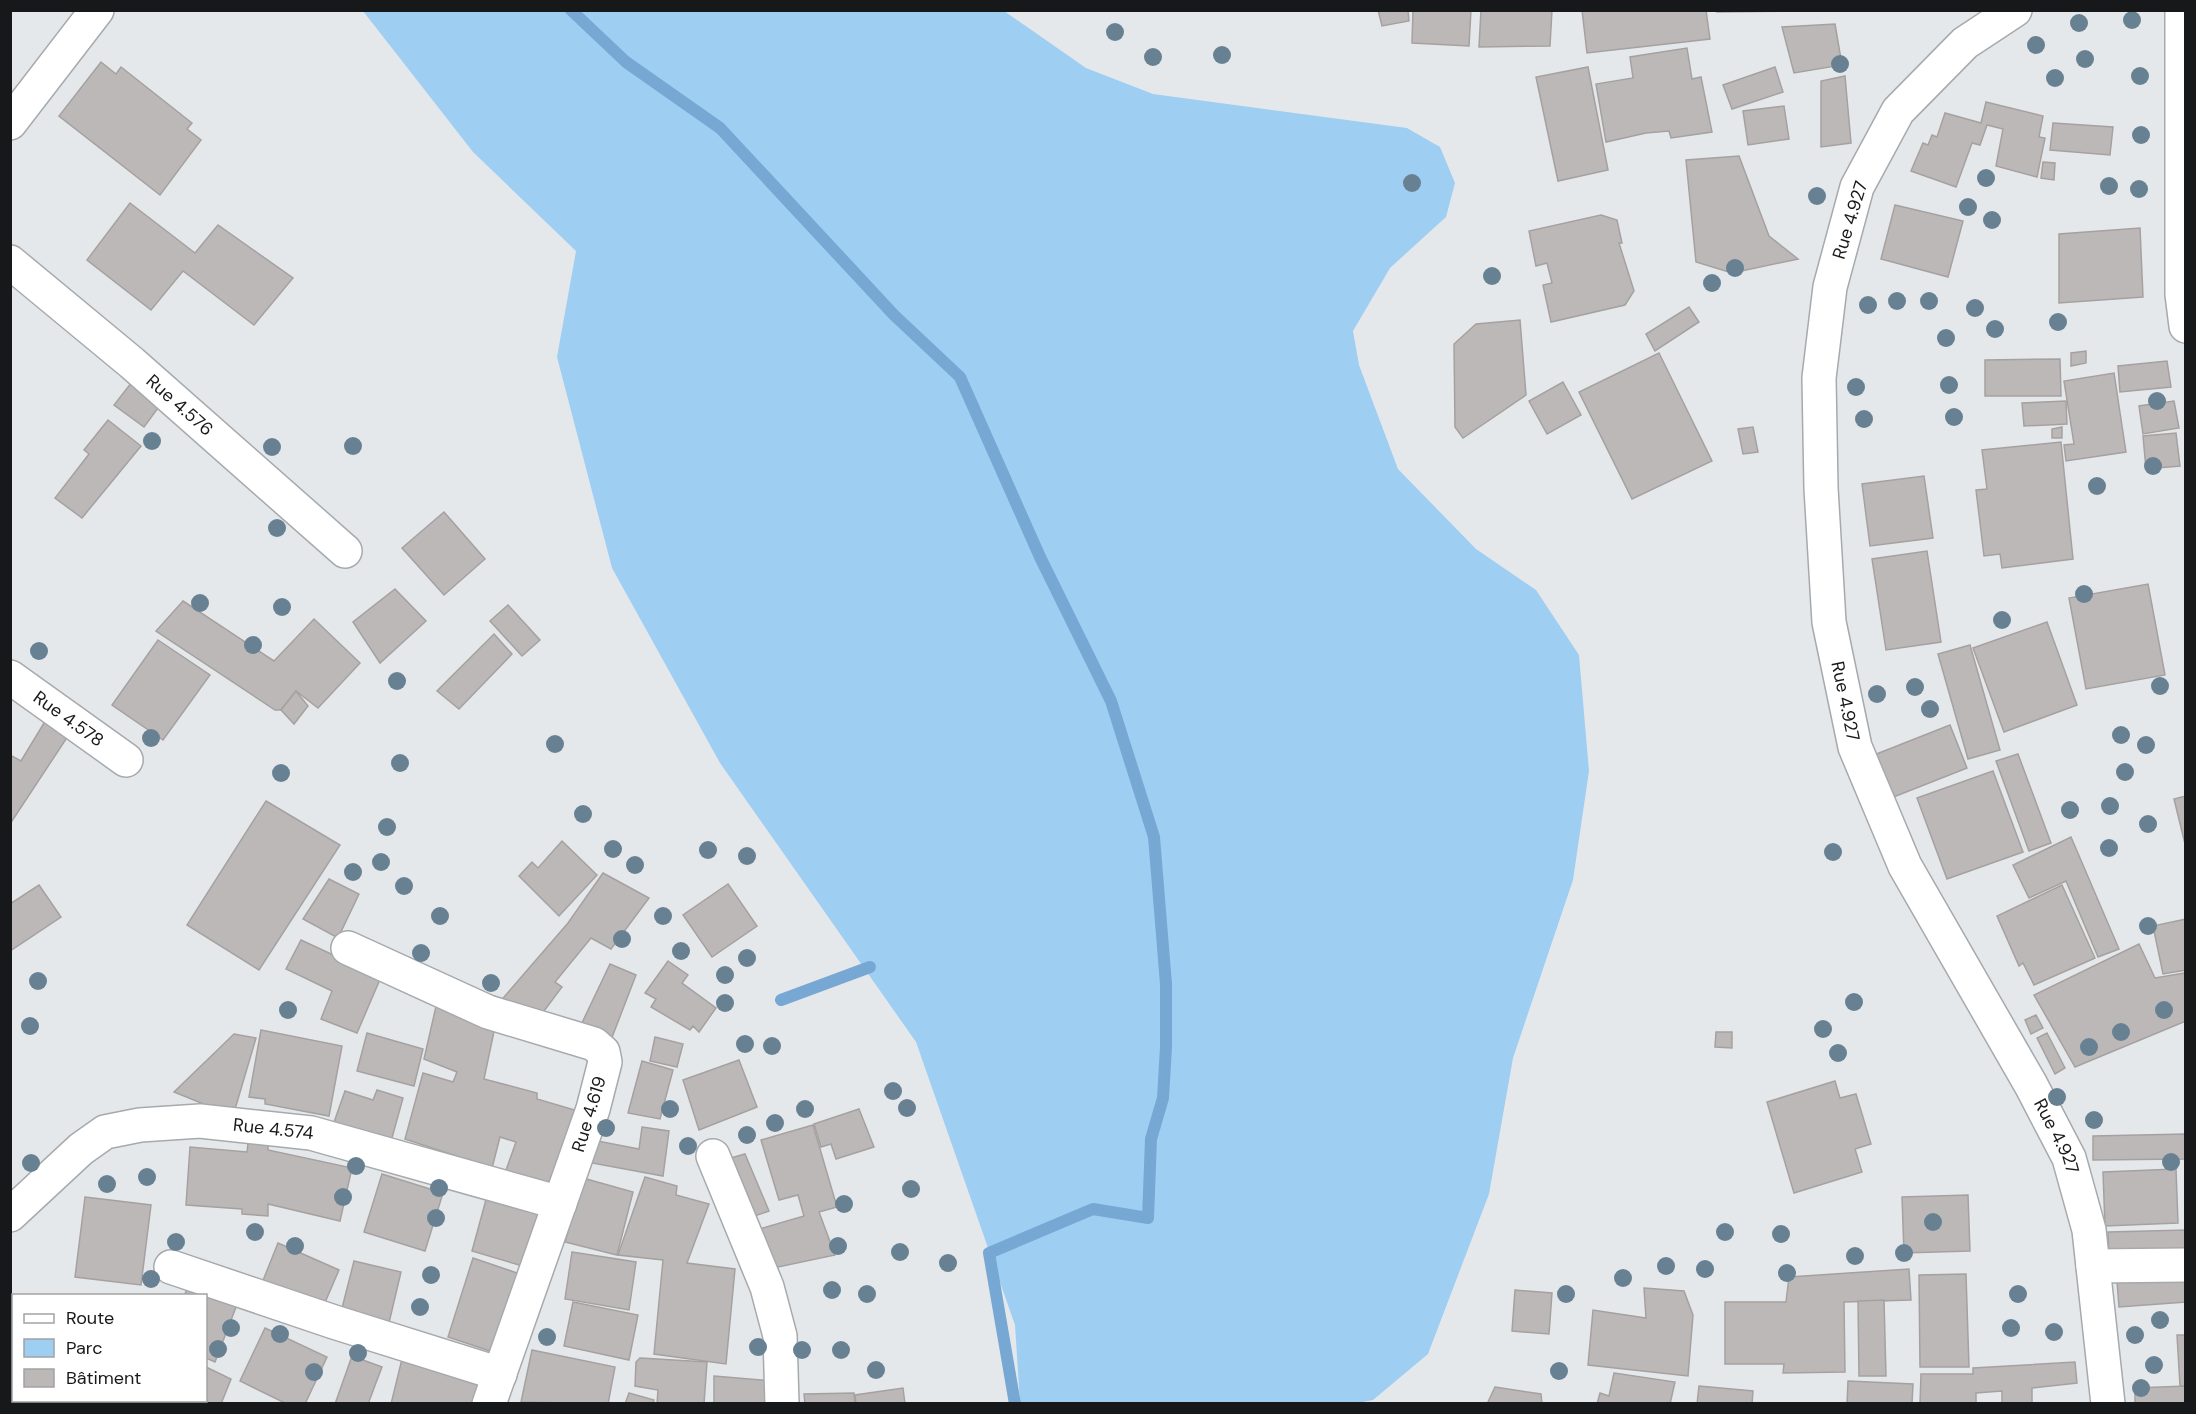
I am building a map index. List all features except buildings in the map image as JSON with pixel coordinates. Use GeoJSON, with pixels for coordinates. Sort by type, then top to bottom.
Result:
{"type":"FeatureCollection","features":[{"type":"Feature","properties":{"kind":"street"},"geometry":{"type":"LineString","coordinates":[[10,123],[97,10]]}},
{"type":"Feature","properties":{"kind":"street","name":"Rue 4.927"},"geometry":{"type":"LineString","coordinates":[[2015,10],[1965,43],[1898,111],[1857,187],[1830,287],[1819,378],[1821,488],[1830,622],[1855,747],[1905,867],[2031,1085],[2069,1158],[2089,1230],[2108,1404]]}},
{"type":"Feature","properties":{"kind":"street"},"geometry":{"type":"LineString","coordinates":[[2182,10],[2186,326]]}},
{"type":"Feature","properties":{"kind":"street","name":"Rue 4.576"},"geometry":{"type":"LineString","coordinates":[[10,262],[132,363],[345,551]]}},
{"type":"Feature","properties":{"kind":"street","name":"Rue 4.578"},"geometry":{"type":"LineString","coordinates":[[10,677],[126,760]]}},
{"type":"Feature","properties":{"kind":"street","name":"Rue 4.619"},"geometry":{"type":"LineString","coordinates":[[348,948],[488,1012],[594,1044],[603,1052],[605,1062],[593,1109],[495,1389]]}},
{"type":"Feature","properties":{"kind":"street","name":"Rue 4.574"},"geometry":{"type":"LineString","coordinates":[[10,1215],[81,1149],[105,1132],[140,1125],[200,1121],[311,1134],[560,1203]]}},
{"type":"Feature","properties":{"kind":"street"},"geometry":{"type":"LineString","coordinates":[[713,1156],[767,1287],[780,1336],[782,1404]]}},
{"type":"Feature","properties":{"kind":"street"},"geometry":{"type":"LineString","coordinates":[[2092,1266],[2186,1265]]}},
{"type":"Feature","properties":{"kind":"street"},"geometry":{"type":"LineString","coordinates":[[171,1267],[334,1322],[495,1389]]}},
{"type":"Feature","properties":{"kind":"green space"},"geometry":{"type":"Polygon","coordinates":[[[363,11],[1004,11],[1086,68],[1153,94],[1407,128],[1440,147],[1455,183],[1446,217],[1390,268],[1353,331],[1359,365],[1398,469],[1476,549],[1536,590],[1579,655],[1589,771],[1573,880],[1513,1058],[1489,1194],[1428,1354],[1373,1400],[1352,1404],[1020,1403],[1015,1325],[916,1042],[720,763],[612,568],[557,357],[576,251],[473,152],[363,11]]]}},
{"type":"Feature","properties":{"kind":"waterway"},"geometry":{"type":"LineString","coordinates":[[571,10],[626,62],[720,128],[894,315],[960,377],[1040,557],[1111,701],[1154,837],[1166,984],[1163,1098],[1151,1139],[1148,1218],[1093,1209],[989,1253],[1015,1404]]}},
{"type":"Feature","properties":{"kind":"waterway"},"geometry":{"type":"LineString","coordinates":[[781,1000],[870,967]]}}]}
